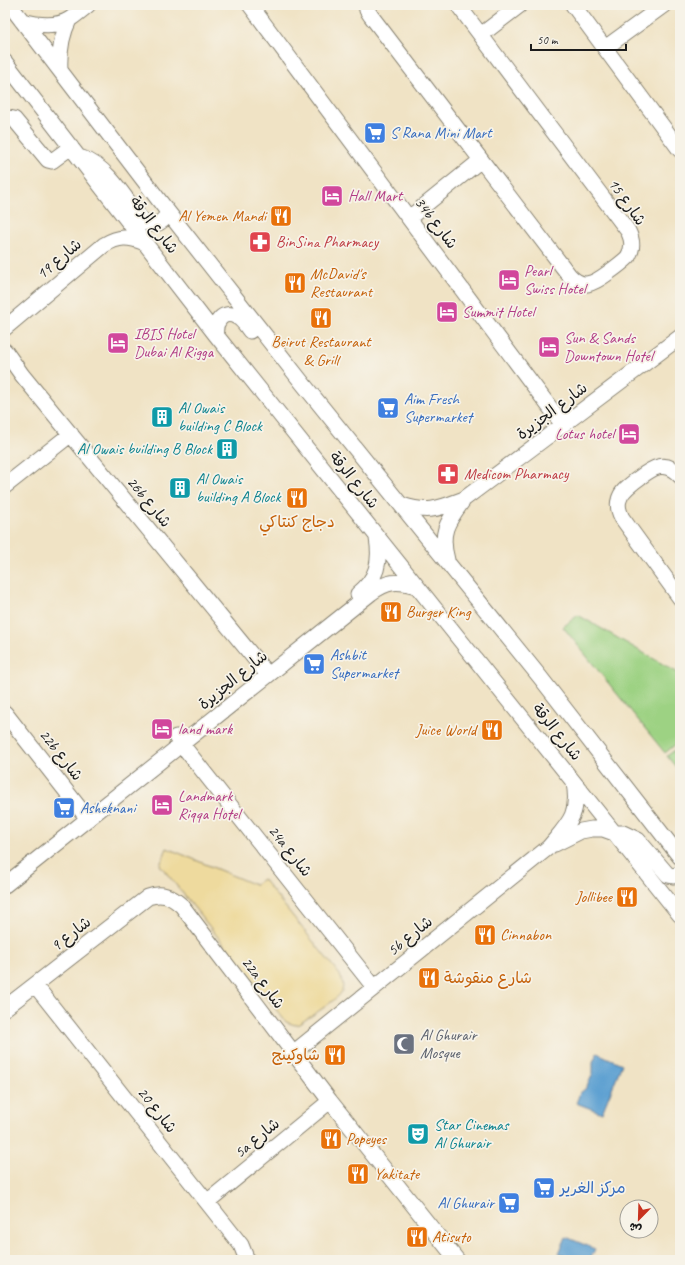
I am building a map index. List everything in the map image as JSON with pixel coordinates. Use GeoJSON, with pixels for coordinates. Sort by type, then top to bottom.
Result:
{"type":"FeatureCollection","features":[{"type":"Feature","properties":{"kind":"street","name":"شارع الرقة"},"geometry":{"type":"LineString","coordinates":[[10,5],[168,212],[304,385],[447,560],[680,856]]}},
{"type":"Feature","properties":{"kind":"street"},"geometry":{"type":"LineString","coordinates":[[22,21],[46,25],[57,23],[69,20],[88,5]]}},
{"type":"Feature","properties":{"kind":"street","name":"34b شارع"},"geometry":{"type":"LineString","coordinates":[[250,5],[564,425]]}},
{"type":"Feature","properties":{"kind":"street","name":"شارع 15"},"geometry":{"type":"LineString","coordinates":[[366,5],[371,16],[574,280],[580,284],[594,283],[628,257],[632,244],[628,231],[458,5]]}},
{"type":"Feature","properties":{"kind":"street"},"geometry":{"type":"LineString","coordinates":[[481,35],[520,5]]}},
{"type":"Feature","properties":{"kind":"street"},"geometry":{"type":"LineString","coordinates":[[573,5],[680,150]]}},
{"type":"Feature","properties":{"kind":"street"},"geometry":{"type":"LineString","coordinates":[[604,48],[664,5]]}},
{"type":"Feature","properties":{"kind":"street"},"geometry":{"type":"LineString","coordinates":[[60,70],[60,44],[69,20]]}},
{"type":"Feature","properties":{"kind":"street","name":"شارع الرقة"},"geometry":{"type":"LineString","coordinates":[[5,62],[216,335],[680,915]]}},
{"type":"Feature","properties":{"kind":"street"},"geometry":{"type":"LineString","coordinates":[[5,120],[11,117],[14,119],[48,160],[52,161],[74,152],[93,163],[106,173],[140,218],[145,222],[151,224],[162,222],[168,212]]}},
{"type":"Feature","properties":{"kind":"street"},"geometry":{"type":"LineString","coordinates":[[409,218],[481,160]]}},
{"type":"Feature","properties":{"kind":"street","name":"شارع 19"},"geometry":{"type":"LineString","coordinates":[[5,328],[104,245],[113,240],[124,237],[135,238],[145,243]]}},
{"type":"Feature","properties":{"kind":"street"},"geometry":{"type":"LineString","coordinates":[[216,335],[215,328],[217,322],[222,317],[229,315],[236,316],[241,320],[283,372],[296,382],[304,385]]}},
{"type":"Feature","properties":{"kind":"street","name":"شارع الجزيرة"},"geometry":{"type":"LineString","coordinates":[[402,505],[425,511],[437,509],[464,499],[680,338]]}},
{"type":"Feature","properties":{"kind":"street","name":"26b شارع"},"geometry":{"type":"LineString","coordinates":[[5,351],[22,375],[265,672]]}},
{"type":"Feature","properties":{"kind":"street"},"geometry":{"type":"LineString","coordinates":[[5,486],[70,434]]}},
{"type":"Feature","properties":{"kind":"street"},"geometry":{"type":"LineString","coordinates":[[680,476],[676,471],[664,466],[650,470],[622,492],[618,505],[622,518],[680,598]]}},
{"type":"Feature","properties":{"kind":"street","name":"شارع الجزيرة"},"geometry":{"type":"LineString","coordinates":[[447,560],[443,548],[447,524],[464,499]]}},
{"type":"Feature","properties":{"kind":"street","name":"شارع الجزيرة"},"geometry":{"type":"LineString","coordinates":[[5,872],[85,815],[179,741],[265,672],[367,586],[374,575],[378,563],[379,551],[377,538]]}},
{"type":"Feature","properties":{"kind":"street","name":"شارع الجزيرة"},"geometry":{"type":"LineString","coordinates":[[265,672],[380,586],[392,582],[404,582],[416,586]]}},
{"type":"Feature","properties":{"kind":"street","name":"22b شارع"},"geometry":{"type":"LineString","coordinates":[[5,713],[85,815]]}},
{"type":"Feature","properties":{"kind":"street","name":"24a شارع"},"geometry":{"type":"LineString","coordinates":[[179,741],[374,987]]}},
{"type":"Feature","properties":{"kind":"street","name":"5b شارع"},"geometry":{"type":"LineString","coordinates":[[549,847],[571,819],[576,808],[577,795],[574,783]]}},
{"type":"Feature","properties":{"kind":"street","name":"شارع الجزيرة"},"geometry":{"type":"LineString","coordinates":[[5,886],[85,815]]}},
{"type":"Feature","properties":{"kind":"street","name":"5b شارع"},"geometry":{"type":"LineString","coordinates":[[293,1053],[549,847],[581,831],[603,829],[614,833],[623,833],[638,840],[668,875],[673,876],[680,874]]}},
{"type":"Feature","properties":{"kind":"street","name":"شارع 9"},"geometry":{"type":"LineString","coordinates":[[5,1008],[148,898],[162,894]]}},
{"type":"Feature","properties":{"kind":"street","name":"22a شارع"},"geometry":{"type":"LineString","coordinates":[[162,894],[170,896],[182,906],[330,1101],[457,1260]]}},
{"type":"Feature","properties":{"kind":"street","name":"شارع 20"},"geometry":{"type":"LineString","coordinates":[[35,985],[241,1245],[247,1260]]}},
{"type":"Feature","properties":{"kind":"street","name":"5a شارع"},"geometry":{"type":"LineString","coordinates":[[207,1202],[330,1101]]}},
{"type":"Feature","properties":{"kind":"green space"},"geometry":{"type":"Polygon","coordinates":[[[578,615],[680,674],[680,741],[665,753],[563,627],[578,615]]]}},
{"type":"Feature","properties":{"kind":"green space"},"geometry":{"type":"Polygon","coordinates":[[[680,746],[680,772],[667,756],[680,746]]]}},
{"type":"Feature","properties":{"kind":"sand"},"geometry":{"type":"Polygon","coordinates":[[[167,848],[255,885],[263,879],[340,975],[343,987],[340,994],[323,1008],[299,1024],[295,1025],[286,1022],[160,865],[167,848]]]}},
{"type":"Feature","properties":{"kind":"water"},"geometry":{"type":"Polygon","coordinates":[[[597,1053],[622,1064],[602,1113],[576,1103],[580,1093],[585,1089],[593,1073],[593,1062],[597,1053]]]}},
{"type":"Feature","properties":{"kind":"water"},"geometry":{"type":"Polygon","coordinates":[[[566,1237],[595,1249],[590,1260],[576,1260],[559,1253],[566,1237]]]}},
{"type":"Feature","properties":{"kind":"place","name":"S Rana Mini Mart"},"geometry":{"type":"Point","coordinates":[375,133]}},
{"type":"Feature","properties":{"kind":"place","name":"Hall Mart"},"geometry":{"type":"Point","coordinates":[332,196]}},
{"type":"Feature","properties":{"kind":"place","name":"Al Yemen Mandi"},"geometry":{"type":"Point","coordinates":[281,216]}},
{"type":"Feature","properties":{"kind":"place","name":"BinSina Pharmacy"},"geometry":{"type":"Point","coordinates":[260,242]}},
{"type":"Feature","properties":{"kind":"place","name":"Pearl Swiss Hotel"},"geometry":{"type":"Point","coordinates":[509,280]}},
{"type":"Feature","properties":{"kind":"place","name":"McDavid's Restaurant"},"geometry":{"type":"Point","coordinates":[295,283]}},
{"type":"Feature","properties":{"kind":"place","name":"Summit Hotel"},"geometry":{"type":"Point","coordinates":[447,312]}},
{"type":"Feature","properties":{"kind":"place","name":"Beirut Restaurant & Grill"},"geometry":{"type":"Point","coordinates":[321,318]}},
{"type":"Feature","properties":{"kind":"place","name":"IBIS Hotel Dubai Al Rigga"},"geometry":{"type":"Point","coordinates":[118,343]}},
{"type":"Feature","properties":{"kind":"place","name":"Sun & Sands Downtown Hotel"},"geometry":{"type":"Point","coordinates":[549,347]}},
{"type":"Feature","properties":{"kind":"place","name":"Aim Fresh Supermarket"},"geometry":{"type":"Point","coordinates":[388,408]}},
{"type":"Feature","properties":{"kind":"place","name":"Al Owais building C Block"},"geometry":{"type":"Point","coordinates":[162,417]}},
{"type":"Feature","properties":{"kind":"place","name":"Lotus hotel"},"geometry":{"type":"Point","coordinates":[629,434]}},
{"type":"Feature","properties":{"kind":"place","name":"Al Owais building B Block"},"geometry":{"type":"Point","coordinates":[227,449]}},
{"type":"Feature","properties":{"kind":"place","name":"Medicom Pharmacy"},"geometry":{"type":"Point","coordinates":[448,474]}},
{"type":"Feature","properties":{"kind":"place","name":"Al Owais building A Block"},"geometry":{"type":"Point","coordinates":[180,488]}},
{"type":"Feature","properties":{"kind":"place","name":"دجاج كنتاكي"},"geometry":{"type":"Point","coordinates":[297,498]}},
{"type":"Feature","properties":{"kind":"place","name":"Burger King"},"geometry":{"type":"Point","coordinates":[391,612]}},
{"type":"Feature","properties":{"kind":"place","name":"Ashbit Supermarket"},"geometry":{"type":"Point","coordinates":[314,664]}},
{"type":"Feature","properties":{"kind":"place","name":"land mark"},"geometry":{"type":"Point","coordinates":[162,729]}},
{"type":"Feature","properties":{"kind":"place","name":"Juice World"},"geometry":{"type":"Point","coordinates":[492,730]}},
{"type":"Feature","properties":{"kind":"place","name":"Landmark Riqqa Hotel"},"geometry":{"type":"Point","coordinates":[162,805]}},
{"type":"Feature","properties":{"kind":"place","name":"Asheknani"},"geometry":{"type":"Point","coordinates":[64,808]}},
{"type":"Feature","properties":{"kind":"place","name":"Jollibee"},"geometry":{"type":"Point","coordinates":[627,897]}},
{"type":"Feature","properties":{"kind":"place","name":"Cinnabon"},"geometry":{"type":"Point","coordinates":[485,935]}},
{"type":"Feature","properties":{"kind":"place","name":"شارع منقوشة"},"geometry":{"type":"Point","coordinates":[429,978]}},
{"type":"Feature","properties":{"kind":"place","name":"Al Ghurair Mosque"},"geometry":{"type":"Point","coordinates":[404,1044]}},
{"type":"Feature","properties":{"kind":"place","name":"شاوكينج"},"geometry":{"type":"Point","coordinates":[335,1055]}},
{"type":"Feature","properties":{"kind":"place","name":"Star Cinemas Al Ghurair"},"geometry":{"type":"Point","coordinates":[418,1134]}},
{"type":"Feature","properties":{"kind":"place","name":"Popeyes"},"geometry":{"type":"Point","coordinates":[331,1139]}},
{"type":"Feature","properties":{"kind":"place","name":"Yakitate"},"geometry":{"type":"Point","coordinates":[358,1174]}},
{"type":"Feature","properties":{"kind":"place","name":"مركز الغرير"},"geometry":{"type":"Point","coordinates":[544,1188]}},
{"type":"Feature","properties":{"kind":"place","name":"Al Ghurair"},"geometry":{"type":"Point","coordinates":[509,1203]}},
{"type":"Feature","properties":{"kind":"place","name":"Atisuto"},"geometry":{"type":"Point","coordinates":[417,1237]}}]}
